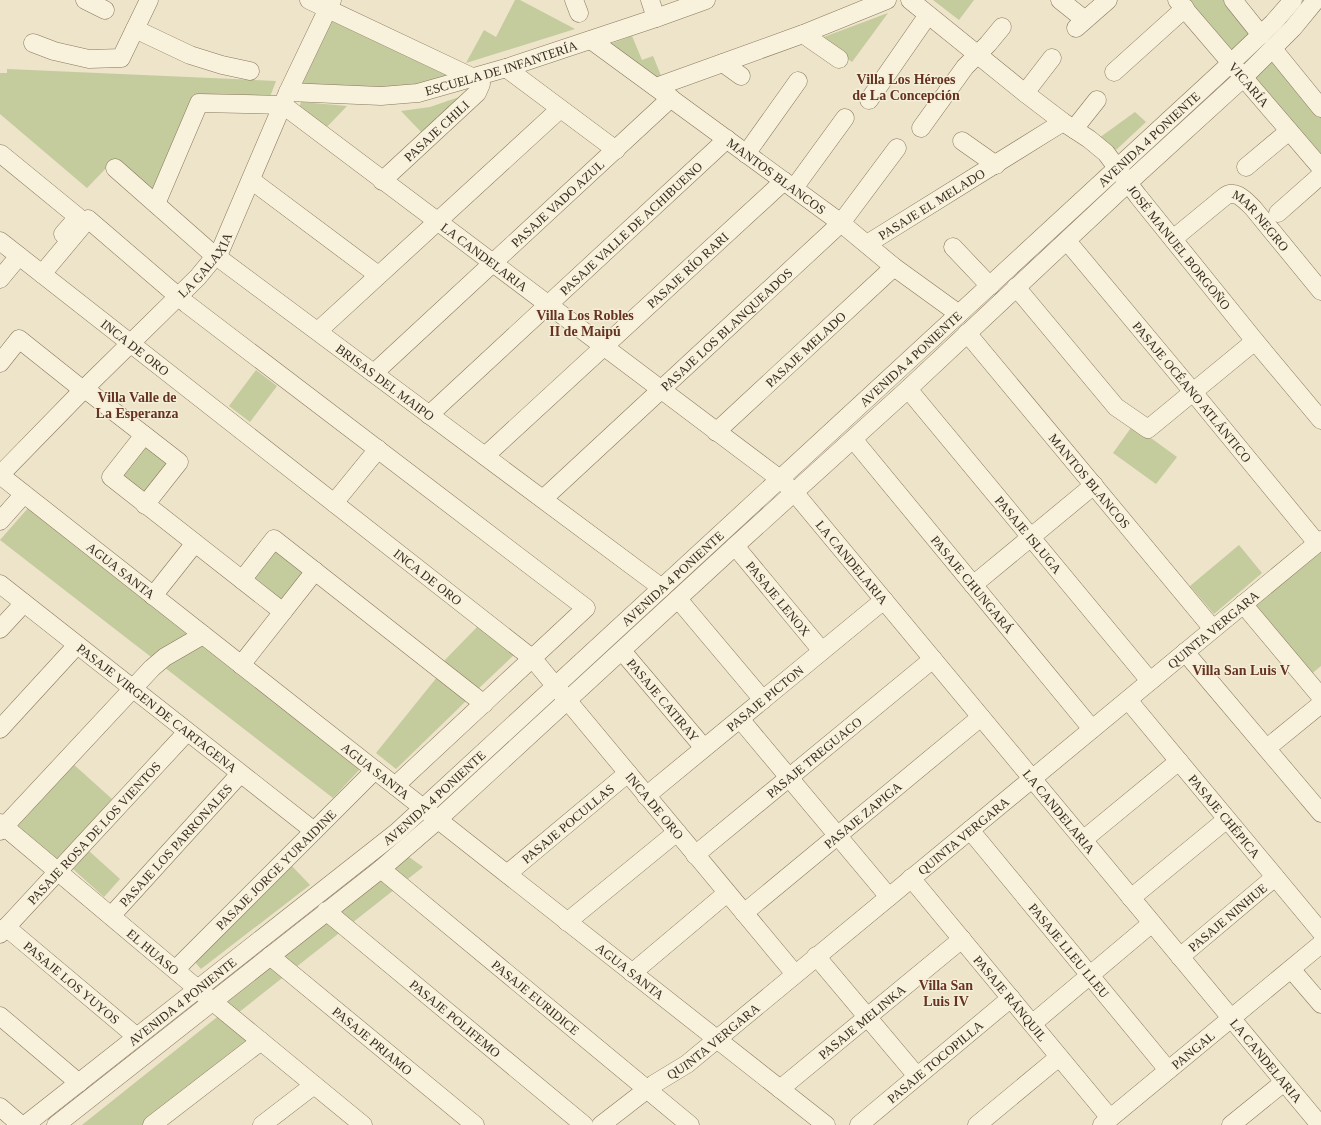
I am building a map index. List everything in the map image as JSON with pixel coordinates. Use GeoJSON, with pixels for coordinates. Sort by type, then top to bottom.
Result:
{"type":"FeatureCollection","features":[{"type":"Feature","properties":{"kind":"street"},"geometry":{"type":"LineString","coordinates":[[85,0],[105,10]]}},
{"type":"Feature","properties":{"kind":"street"},"geometry":{"type":"LineString","coordinates":[[33,43],[54,51],[89,59],[121,58],[149,0]]}},
{"type":"Feature","properties":{"kind":"street"},"geometry":{"type":"LineString","coordinates":[[309,0],[330,4],[477,77]]}},
{"type":"Feature","properties":{"kind":"street"},"geometry":{"type":"LineString","coordinates":[[650,0],[656,18]]}},
{"type":"Feature","properties":{"kind":"street","name":"ESCUELA DE INFANTERÍA"},"geometry":{"type":"LineString","coordinates":[[156,204],[199,103],[381,96],[418,93],[506,68],[706,0]]}},
{"type":"Feature","properties":{"kind":"street"},"geometry":{"type":"LineString","coordinates":[[656,87],[803,34],[887,0]]}},
{"type":"Feature","properties":{"kind":"street","name":"JOSÉ MANUEL BORGOÑO"},"geometry":{"type":"LineString","coordinates":[[910,0],[1025,93],[1068,126],[1098,145],[1106,153],[1128,183],[1255,341],[1321,420]]}},
{"type":"Feature","properties":{"kind":"street"},"geometry":{"type":"LineString","coordinates":[[1060,0],[1081,24],[1108,0]]}},
{"type":"Feature","properties":{"kind":"street"},"geometry":{"type":"LineString","coordinates":[[1233,0],[1261,35]]}},
{"type":"Feature","properties":{"kind":"street","name":"AVENIDA 4 PONIENTE"},"geometry":{"type":"LineString","coordinates":[[56,1125],[397,832],[1231,64],[1261,35],[1293,0]]}},
{"type":"Feature","properties":{"kind":"street","name":"LA GALAXIA"},"geometry":{"type":"LineString","coordinates":[[0,475],[84,389],[198,277],[216,255],[225,242],[285,99],[330,4]]}},
{"type":"Feature","properties":{"kind":"street"},"geometry":{"type":"LineString","coordinates":[[1114,72],[1181,4]]}},
{"type":"Feature","properties":{"kind":"street","name":"VICARÍA"},"geometry":{"type":"LineString","coordinates":[[1181,4],[1321,168]]}},
{"type":"Feature","properties":{"kind":"street","name":"AVENIDA 4 PONIENTE"},"geometry":{"type":"LineString","coordinates":[[25,1125],[137,1037],[270,956],[381,868],[438,820],[735,546],[908,389],[1128,183],[1243,78],[1316,8]]}},
{"type":"Feature","properties":{"kind":"street"},"geometry":{"type":"LineString","coordinates":[[868,100],[928,15]]}},
{"type":"Feature","properties":{"kind":"street"},"geometry":{"type":"LineString","coordinates":[[921,128],[964,67],[988,44],[1002,27]]}},
{"type":"Feature","properties":{"kind":"street"},"geometry":{"type":"LineString","coordinates":[[135,29],[190,55],[222,65],[250,71]]}},
{"type":"Feature","properties":{"kind":"street"},"geometry":{"type":"LineString","coordinates":[[803,34],[839,59]]}},
{"type":"Feature","properties":{"kind":"street","name":"MANTOS BLANCOS"},"geometry":{"type":"LineString","coordinates":[[591,40],[789,184],[841,223],[894,267],[959,314]]}},
{"type":"Feature","properties":{"kind":"street"},"geometry":{"type":"LineString","coordinates":[[1272,49],[1321,108]]}},
{"type":"Feature","properties":{"kind":"street"},"geometry":{"type":"LineString","coordinates":[[1025,93],[1052,58]]}},
{"type":"Feature","properties":{"kind":"street"},"geometry":{"type":"LineString","coordinates":[[723,63],[741,76]]}},
{"type":"Feature","properties":{"kind":"street"},"geometry":{"type":"LineString","coordinates":[[506,68],[616,150]]}},
{"type":"Feature","properties":{"kind":"street","name":"PASAJE CHILI"},"geometry":{"type":"LineString","coordinates":[[382,181],[477,92],[481,84],[477,77]]}},
{"type":"Feature","properties":{"kind":"street"},"geometry":{"type":"LineString","coordinates":[[746,154],[798,81]]}},
{"type":"Feature","properties":{"kind":"street","name":"PASAJE VADO AZUL"},"geometry":{"type":"LineString","coordinates":[[374,373],[671,98]]}},
{"type":"Feature","properties":{"kind":"street","name":"LA CANDELARIA"},"geometry":{"type":"LineString","coordinates":[[285,99],[382,181],[780,479],[794,492],[1231,1019],[1284,1082],[1317,1115]]}},
{"type":"Feature","properties":{"kind":"street","name":"PASAJE EL MELADO"},"geometry":{"type":"LineString","coordinates":[[867,244],[996,165],[1068,126],[1098,100]]}},
{"type":"Feature","properties":{"kind":"street"},"geometry":{"type":"LineString","coordinates":[[318,331],[560,108]]}},
{"type":"Feature","properties":{"kind":"street","name":"PASAJE RÍO RARI"},"geometry":{"type":"LineString","coordinates":[[485,456],[603,347],[789,184],[845,118]]}},
{"type":"Feature","properties":{"kind":"street"},"geometry":{"type":"LineString","coordinates":[[1246,167],[1289,132]]}},
{"type":"Feature","properties":{"kind":"street","name":"PASAJE VALLE DE ACHIBUENO"},"geometry":{"type":"LineString","coordinates":[[430,415],[727,139]]}},
{"type":"Feature","properties":{"kind":"street","name":"PASAJE EL MELADO"},"geometry":{"type":"LineString","coordinates":[[962,141],[996,165]]}},
{"type":"Feature","properties":{"kind":"street","name":"PASAJE LOS BLANQUEADOS"},"geometry":{"type":"LineString","coordinates":[[543,499],[841,223],[897,148]]}},
{"type":"Feature","properties":{"kind":"street"},"geometry":{"type":"LineString","coordinates":[[1,154],[78,217],[39,271]]}},
{"type":"Feature","properties":{"kind":"street","name":"BRISAS DEL MAIPO"},"geometry":{"type":"LineString","coordinates":[[115,168],[208,250],[662,588]]}},
{"type":"Feature","properties":{"kind":"street"},"geometry":{"type":"LineString","coordinates":[[1278,213],[1321,175]]}},
{"type":"Feature","properties":{"kind":"street"},"geometry":{"type":"LineString","coordinates":[[251,180],[378,275]]}},
{"type":"Feature","properties":{"kind":"street","name":"MAR NEGRO"},"geometry":{"type":"LineString","coordinates":[[1173,239],[1226,194],[1234,194],[1246,201],[1253,208],[1321,290]]}},
{"type":"Feature","properties":{"kind":"street"},"geometry":{"type":"LineString","coordinates":[[39,271],[88,219],[193,309],[586,608],[395,786]]}},
{"type":"Feature","properties":{"kind":"street","name":"INCA DE ORO"},"geometry":{"type":"LineString","coordinates":[[0,241],[533,658],[795,974]]}},
{"type":"Feature","properties":{"kind":"street","name":"PASAJE OCÉANO ATLÁNTICO"},"geometry":{"type":"LineString","coordinates":[[1066,241],[1319,542]]}},
{"type":"Feature","properties":{"kind":"street"},"geometry":{"type":"LineString","coordinates":[[953,247],[990,286]]}},
{"type":"Feature","properties":{"kind":"street"},"geometry":{"type":"LineString","coordinates":[[0,279],[19,256]]}},
{"type":"Feature","properties":{"kind":"street","name":"PASAJE MELADO"},"geometry":{"type":"LineString","coordinates":[[716,432],[894,267]]}},
{"type":"Feature","properties":{"kind":"street"},"geometry":{"type":"LineString","coordinates":[[1016,287],[1116,407],[1148,429],[1255,341]]}},
{"type":"Feature","properties":{"kind":"street","name":"MANTOS BLANCOS"},"geometry":{"type":"LineString","coordinates":[[967,333],[1213,629]]}},
{"type":"Feature","properties":{"kind":"street"},"geometry":{"type":"LineString","coordinates":[[0,363],[19,339],[179,462],[146,505]]}},
{"type":"Feature","properties":{"kind":"street","name":"PASAJE ISLUGA"},"geometry":{"type":"LineString","coordinates":[[908,389],[1150,681]]}},
{"type":"Feature","properties":{"kind":"street"},"geometry":{"type":"LineString","coordinates":[[144,435],[110,477],[283,612]]}},
{"type":"Feature","properties":{"kind":"street","name":"PASAJE CHUNGARÁ"},"geometry":{"type":"LineString","coordinates":[[853,439],[1092,729]]}},
{"type":"Feature","properties":{"kind":"street"},"geometry":{"type":"LineString","coordinates":[[334,503],[378,449]]}},
{"type":"Feature","properties":{"kind":"street","name":"AGUA SANTA"},"geometry":{"type":"LineString","coordinates":[[0,475],[826,1125]]}},
{"type":"Feature","properties":{"kind":"street"},"geometry":{"type":"LineString","coordinates":[[973,585],[1094,486]]}},
{"type":"Feature","properties":{"kind":"street"},"geometry":{"type":"LineString","coordinates":[[0,522],[24,494]]}},
{"type":"Feature","properties":{"kind":"street"},"geometry":{"type":"LineString","coordinates":[[242,580],[274,539],[484,704]]}},
{"type":"Feature","properties":{"kind":"street","name":"QUINTA VERGARA"},"geometry":{"type":"LineString","coordinates":[[601,1125],[647,1089],[687,1064],[1319,542]]}},
{"type":"Feature","properties":{"kind":"street"},"geometry":{"type":"LineString","coordinates":[[153,596],[195,543]]}},
{"type":"Feature","properties":{"kind":"street","name":"PASAJE LENOX"},"geometry":{"type":"LineString","coordinates":[[735,546],[822,651]]}},
{"type":"Feature","properties":{"kind":"street"},"geometry":{"type":"LineString","coordinates":[[691,561],[704,575]]}},
{"type":"Feature","properties":{"kind":"street"},"geometry":{"type":"LineString","coordinates":[[241,666],[315,571]]}},
{"type":"Feature","properties":{"kind":"street","name":"PASAJE VIRGEN DE CARTAGENA"},"geometry":{"type":"LineString","coordinates":[[0,584],[314,831]]}},
{"type":"Feature","properties":{"kind":"street"},"geometry":{"type":"LineString","coordinates":[[678,599],[763,700]]}},
{"type":"Feature","properties":{"kind":"street","name":"PASAJE PICTON"},"geometry":{"type":"LineString","coordinates":[[646,796],[884,600]]}},
{"type":"Feature","properties":{"kind":"street"},"geometry":{"type":"LineString","coordinates":[[0,629],[24,603]]}},
{"type":"Feature","properties":{"kind":"street"},"geometry":{"type":"LineString","coordinates":[[1243,604],[1315,678],[1321,697]]}},
{"type":"Feature","properties":{"kind":"street"},"geometry":{"type":"LineString","coordinates":[[2,827],[152,668],[165,657],[203,635]]}},
{"type":"Feature","properties":{"kind":"street"},"geometry":{"type":"LineString","coordinates":[[0,729],[77,645]]}},
{"type":"Feature","properties":{"kind":"street","name":"PASAJE CATIRAY"},"geometry":{"type":"LineString","coordinates":[[622,651],[704,748]]}},
{"type":"Feature","properties":{"kind":"street"},"geometry":{"type":"LineString","coordinates":[[1185,652],[1321,812]]}},
{"type":"Feature","properties":{"kind":"street","name":"PASAJE TREGUACO"},"geometry":{"type":"LineString","coordinates":[[695,855],[933,659]]}},
{"type":"Feature","properties":{"kind":"street","name":"PASAJE CHÉPICA"},"geometry":{"type":"LineString","coordinates":[[1128,700],[1321,932]]}},
{"type":"Feature","properties":{"kind":"street"},"geometry":{"type":"LineString","coordinates":[[1267,748],[1321,704]]}},
{"type":"Feature","properties":{"kind":"street","name":"PASAJE ZAPIGA"},"geometry":{"type":"LineString","coordinates":[[744,913],[981,717]]}},
{"type":"Feature","properties":{"kind":"street"},"geometry":{"type":"LineString","coordinates":[[740,719],[889,897]]}},
{"type":"Feature","properties":{"kind":"street","name":"PASAJE ROSA DE LOS VIENTOS"},"geometry":{"type":"LineString","coordinates":[[3,931],[187,732]]}},
{"type":"Feature","properties":{"kind":"street"},"geometry":{"type":"LineString","coordinates":[[1083,840],[1178,761]]}},
{"type":"Feature","properties":{"kind":"street","name":"PASAJE JORGE YURAIDINE"},"geometry":{"type":"LineString","coordinates":[[176,969],[375,770]]}},
{"type":"Feature","properties":{"kind":"street","name":"PASAJE POCULLAS"},"geometry":{"type":"LineString","coordinates":[[507,874],[628,773]]}},
{"type":"Feature","properties":{"kind":"street","name":"PASAJE LOS PARRONALES"},"geometry":{"type":"LineString","coordinates":[[112,916],[240,774]]}},
{"type":"Feature","properties":{"kind":"street"},"geometry":{"type":"LineString","coordinates":[[1131,898],[1227,819]]}},
{"type":"Feature","properties":{"kind":"street","name":"EL HUASO"},"geometry":{"type":"LineString","coordinates":[[2,827],[58,871],[363,1125]]}},
{"type":"Feature","properties":{"kind":"street","name":"PASAJE LLEU LLEU"},"geometry":{"type":"LineString","coordinates":[[970,830],[1168,1070]]}},
{"type":"Feature","properties":{"kind":"street"},"geometry":{"type":"LineString","coordinates":[[567,922],[676,832]]}},
{"type":"Feature","properties":{"kind":"street","name":"PASAJE EURIDICE"},"geometry":{"type":"LineString","coordinates":[[381,868],[690,1125]]}},
{"type":"Feature","properties":{"kind":"street","name":"PASAJE NINHUE"},"geometry":{"type":"LineString","coordinates":[[1180,957],[1275,877]]}},
{"type":"Feature","properties":{"kind":"street","name":"PASAJE RÁNQUIL"},"geometry":{"type":"LineString","coordinates":[[911,878],[1059,1057],[1106,1122]]}},
{"type":"Feature","properties":{"kind":"street"},"geometry":{"type":"LineString","coordinates":[[632,973],[728,893]]}},
{"type":"Feature","properties":{"kind":"street","name":"PASAJE POLIFEMO"},"geometry":{"type":"LineString","coordinates":[[326,911],[584,1125]]}},
{"type":"Feature","properties":{"kind":"street"},"geometry":{"type":"LineString","coordinates":[[1032,1024],[1152,923]]}},
{"type":"Feature","properties":{"kind":"street","name":"PASAJE LOS YUYOS"},"geometry":{"type":"LineString","coordinates":[[3,931],[137,1037]]}},
{"type":"Feature","properties":{"kind":"street","name":"PASAJE MELINKA"},"geometry":{"type":"LineString","coordinates":[[780,1089],[962,939]]}},
{"type":"Feature","properties":{"kind":"street","name":"PANGAL"},"geometry":{"type":"LineString","coordinates":[[1106,1122],[1321,944]]}},
{"type":"Feature","properties":{"kind":"street","name":"PASAJE PRIAMO"},"geometry":{"type":"LineString","coordinates":[[270,956],[475,1125]]}},
{"type":"Feature","properties":{"kind":"street"},"geometry":{"type":"LineString","coordinates":[[816,956],[917,1076]]}},
{"type":"Feature","properties":{"kind":"street"},"geometry":{"type":"LineString","coordinates":[[1291,969],[1321,1004]]}},
{"type":"Feature","properties":{"kind":"street","name":"PASAJE TOCOPILLA"},"geometry":{"type":"LineString","coordinates":[[859,1125],[1011,998]]}},
{"type":"Feature","properties":{"kind":"street"},"geometry":{"type":"LineString","coordinates":[[0,1016],[79,1083]]}},
{"type":"Feature","properties":{"kind":"street"},"geometry":{"type":"LineString","coordinates":[[152,1125],[261,1041]]}},
{"type":"Feature","properties":{"kind":"street"},"geometry":{"type":"LineString","coordinates":[[977,1125],[1059,1057]]}},
{"type":"Feature","properties":{"kind":"street"},"geometry":{"type":"LineString","coordinates":[[1231,1125],[1284,1082]]}},
{"type":"Feature","properties":{"kind":"street"},"geometry":{"type":"LineString","coordinates":[[262,1125],[314,1085]]}},
{"type":"Feature","properties":{"kind":"street"},"geometry":{"type":"LineString","coordinates":[[0,1107],[21,1125]]}},
{"type":"Feature","properties":{"kind":"green space"},"geometry":{"type":"Polygon","coordinates":[[[515,0],[520,0],[575,29],[466,63],[484,30],[496,37],[515,0]]]}},
{"type":"Feature","properties":{"kind":"green space"},"geometry":{"type":"Polygon","coordinates":[[[933,0],[974,0],[959,20],[933,0]]]}},
{"type":"Feature","properties":{"kind":"green space"},"geometry":{"type":"Polygon","coordinates":[[[1189,0],[1228,0],[1321,114],[1321,154],[1189,0]]]}},
{"type":"Feature","properties":{"kind":"green space"},"geometry":{"type":"Polygon","coordinates":[[[888,13],[852,62],[821,38],[888,13]]]}},
{"type":"Feature","properties":{"kind":"green space"},"geometry":{"type":"Polygon","coordinates":[[[333,17],[450,77],[393,90],[300,85],[333,17]]]}},
{"type":"Feature","properties":{"kind":"green space"},"geometry":{"type":"Polygon","coordinates":[[[632,36],[642,60],[653,56],[662,78],[656,81],[610,44],[632,36]]]}},
{"type":"Feature","properties":{"kind":"green space"},"geometry":{"type":"Polygon","coordinates":[[[7,69],[276,81],[268,102],[197,99],[154,199],[112,162],[87,188],[0,114],[0,73],[7,73],[7,69]]]}},
{"type":"Feature","properties":{"kind":"green space"},"geometry":{"type":"Polygon","coordinates":[[[465,95],[424,135],[401,111],[430,107],[465,95]]]}},
{"type":"Feature","properties":{"kind":"green space"},"geometry":{"type":"Polygon","coordinates":[[[301,102],[347,106],[323,131],[299,108],[301,102]]]}},
{"type":"Feature","properties":{"kind":"green space"},"geometry":{"type":"Polygon","coordinates":[[[1135,112],[1146,122],[1116,150],[1099,138],[1135,112]]]}},
{"type":"Feature","properties":{"kind":"green space"},"geometry":{"type":"Polygon","coordinates":[[[256,370],[277,386],[250,422],[229,406],[256,370]]]}},
{"type":"Feature","properties":{"kind":"green space"},"geometry":{"type":"Polygon","coordinates":[[[1133,425],[1177,457],[1156,484],[1113,453],[1133,425]]]}},
{"type":"Feature","properties":{"kind":"green space"},"geometry":{"type":"Polygon","coordinates":[[[144,441],[172,464],[146,497],[117,475],[144,441]]]}},
{"type":"Feature","properties":{"kind":"green space"},"geometry":{"type":"Polygon","coordinates":[[[29,507],[361,768],[333,798],[0,540],[29,507]]]}},
{"type":"Feature","properties":{"kind":"green space"},"geometry":{"type":"Polygon","coordinates":[[[275,544],[307,569],[286,597],[273,601],[248,581],[275,544]]]}},
{"type":"Feature","properties":{"kind":"green space"},"geometry":{"type":"Polygon","coordinates":[[[1239,545],[1262,573],[1214,614],[1190,586],[1239,545]]]}},
{"type":"Feature","properties":{"kind":"green space"},"geometry":{"type":"Polygon","coordinates":[[[1321,548],[1321,666],[1310,675],[1251,603],[1321,548]]]}},
{"type":"Feature","properties":{"kind":"green space"},"geometry":{"type":"Polygon","coordinates":[[[478,626],[516,653],[477,690],[442,663],[478,626]]]}},
{"type":"Feature","properties":{"kind":"green space"},"geometry":{"type":"Polygon","coordinates":[[[438,676],[468,699],[396,769],[376,753],[438,676]]]}},
{"type":"Feature","properties":{"kind":"green space"},"geometry":{"type":"Polygon","coordinates":[[[72,763],[112,799],[57,861],[17,825],[72,763]]]}},
{"type":"Feature","properties":{"kind":"green space"},"geometry":{"type":"Polygon","coordinates":[[[89,851],[120,879],[104,897],[73,869],[89,851]]]}},
{"type":"Feature","properties":{"kind":"green space"},"geometry":{"type":"Polygon","coordinates":[[[409,857],[423,867],[238,1013],[226,1001],[409,857]]]}},
{"type":"Feature","properties":{"kind":"green space"},"geometry":{"type":"Polygon","coordinates":[[[290,864],[310,885],[201,969],[194,961],[290,864]]]}},
{"type":"Feature","properties":{"kind":"green space"},"geometry":{"type":"Polygon","coordinates":[[[221,1014],[249,1039],[142,1125],[82,1125],[221,1014]]]}},
{"type":"Feature","properties":{"kind":"district","name":"Villa Los Héroes de La Concepción"},"geometry":{"type":"Point","coordinates":[906,88]}},
{"type":"Feature","properties":{"kind":"district","name":"Villa Los Robles II de Maipú"},"geometry":{"type":"Point","coordinates":[585,324]}},
{"type":"Feature","properties":{"kind":"district","name":"Villa Valle de La Esperanza"},"geometry":{"type":"Point","coordinates":[137,406]}},
{"type":"Feature","properties":{"kind":"district","name":"Villa San Luis V"},"geometry":{"type":"Point","coordinates":[1241,670]}},
{"type":"Feature","properties":{"kind":"district","name":"Villa San Luis IV"},"geometry":{"type":"Point","coordinates":[946,994]}}]}
